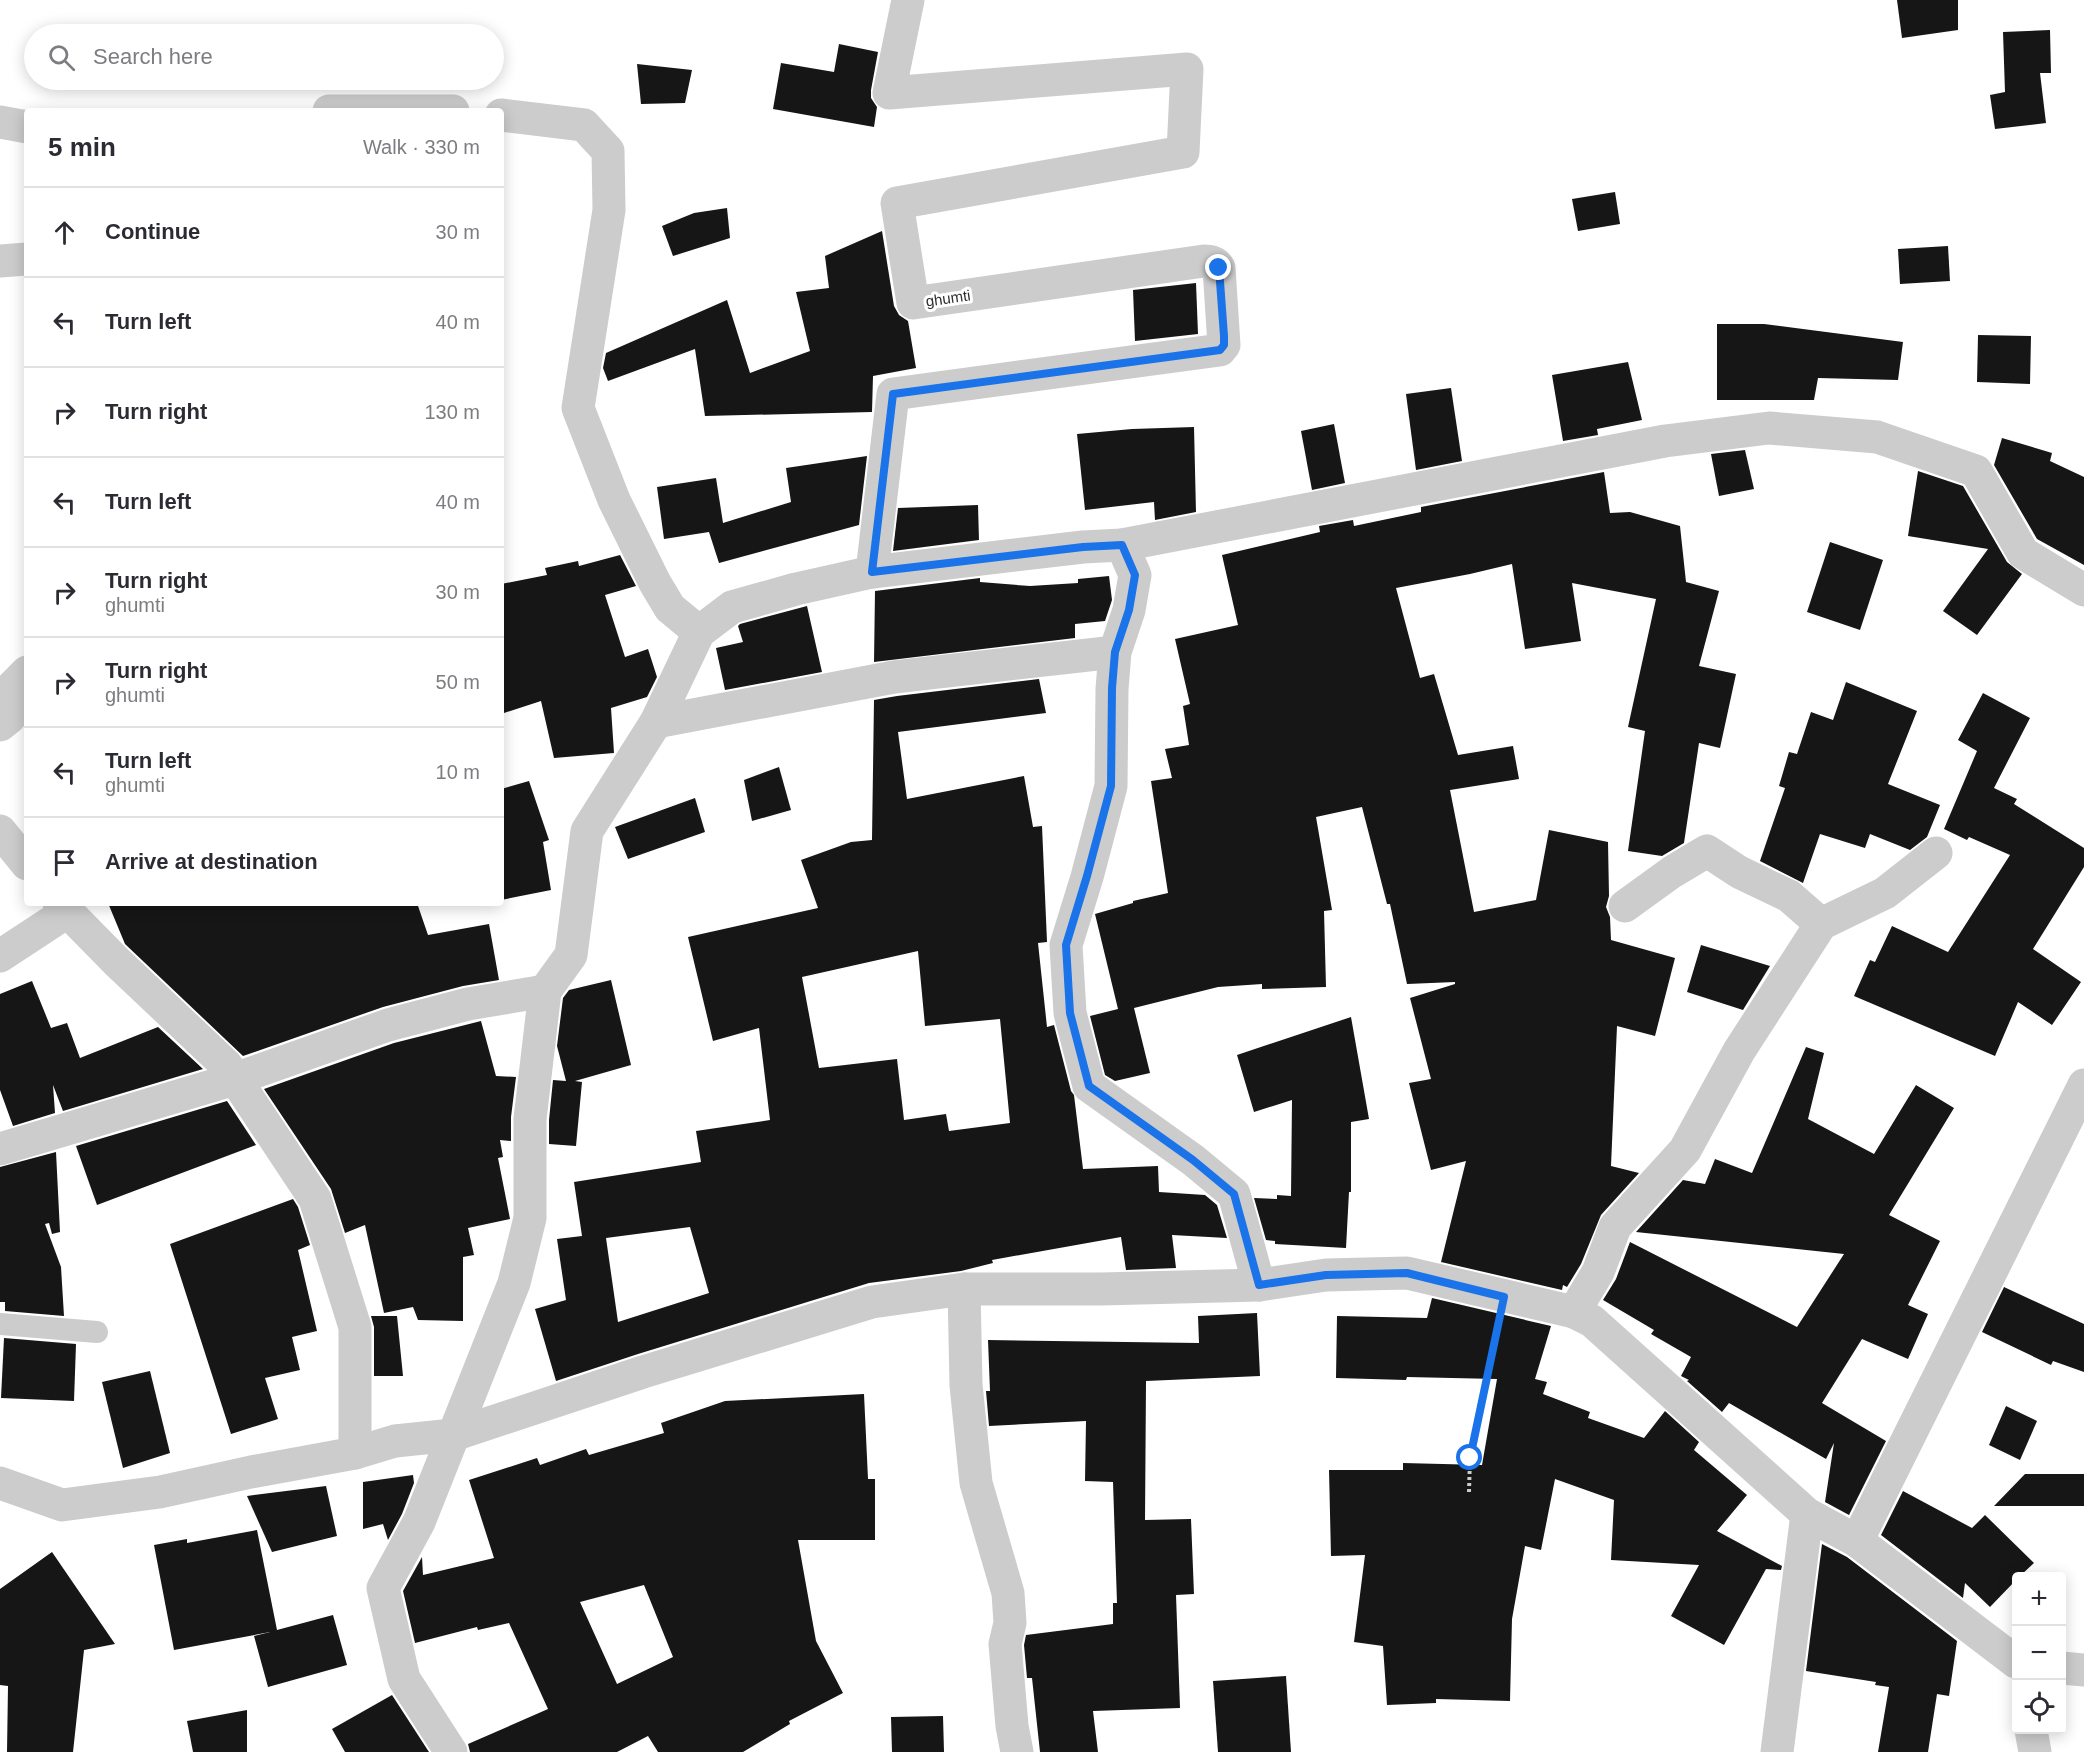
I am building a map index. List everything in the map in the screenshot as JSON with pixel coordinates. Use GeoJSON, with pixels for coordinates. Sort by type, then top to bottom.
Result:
{"type":"FeatureCollection","features":[{"type":"Feature","properties":{"kind":"street","name":"ghumti"},"geometry":{"type":"LineString","coordinates":[[872,572],[893,394],[1220,350],[1224,345],[1219,268],[1211,261],[913,303],[897,203],[1183,152],[1187,69],[889,93],[908,0]]}},
{"type":"Feature","properties":{"kind":"street"},"geometry":{"type":"LineString","coordinates":[[504,115],[584,125],[608,151],[609,210],[578,408],[614,500],[655,583],[670,608],[699,632]]}},
{"type":"Feature","properties":{"kind":"street"},"geometry":{"type":"LineString","coordinates":[[0,122],[24,126]]}},
{"type":"Feature","properties":{"kind":"street"},"geometry":{"type":"LineString","coordinates":[[0,261],[24,259]]}},
{"type":"Feature","properties":{"kind":"street"},"geometry":{"type":"LineString","coordinates":[[451,1752],[404,1679],[383,1588],[419,1522],[514,1283],[530,1218],[530,1119],[545,991],[571,955],[587,831],[656,722],[699,632],[732,607],[796,589],[872,572],[1083,547],[1122,545],[1665,441],[1769,428],[1877,437],[1976,471],[2023,553],[2084,590]]}},
{"type":"Feature","properties":{"kind":"street"},"geometry":{"type":"LineString","coordinates":[[1122,545],[1135,575],[1129,610],[1115,652],[1112,688],[1111,786],[1066,945],[1070,1013],[1089,1086],[1193,1160],[1234,1194],[1259,1285]]}},
{"type":"Feature","properties":{"kind":"street"},"geometry":{"type":"LineString","coordinates":[[656,722],[894,676],[1115,652]]}},
{"type":"Feature","properties":{"kind":"street"},"geometry":{"type":"LineString","coordinates":[[0,725],[10,717],[14,709],[10,698],[11,688],[24,675]]}},
{"type":"Feature","properties":{"kind":"street"},"geometry":{"type":"LineString","coordinates":[[0,831],[24,860]]}},
{"type":"Feature","properties":{"kind":"street"},"geometry":{"type":"LineString","coordinates":[[1625,906],[1672,872],[1707,851],[1739,872],[1788,896],[1821,924]]}},
{"type":"Feature","properties":{"kind":"street"},"geometry":{"type":"LineString","coordinates":[[1574,1312],[1598,1272],[1615,1227],[1685,1150],[1739,1051],[1821,924],[1885,893],[1936,853]]}},
{"type":"Feature","properties":{"kind":"street"},"geometry":{"type":"LineString","coordinates":[[0,956],[63,908],[226,1065],[315,1199],[355,1328],[355,1453]]}},
{"type":"Feature","properties":{"kind":"street"},"geometry":{"type":"LineString","coordinates":[[0,1149],[235,1079],[388,1025],[468,1004],[545,991]]}},
{"type":"Feature","properties":{"kind":"street"},"geometry":{"type":"LineString","coordinates":[[1857,1541],[2084,1085]]}},
{"type":"Feature","properties":{"kind":"street"},"geometry":{"type":"LineString","coordinates":[[0,1483],[62,1505],[160,1492],[355,1453],[395,1441],[453,1436],[643,1372],[872,1302],[964,1289],[1101,1290],[1259,1285],[1326,1275],[1407,1273],[1574,1312],[1593,1321],[1807,1514],[1857,1541],[2012,1660]]}},
{"type":"Feature","properties":{"kind":"street"},"geometry":{"type":"LineString","coordinates":[[964,1289],[966,1385],[976,1483],[1008,1593],[1010,1623],[1005,1644],[1012,1726],[1017,1752]]}},
{"type":"Feature","properties":{"kind":"street"},"geometry":{"type":"LineString","coordinates":[[1777,1752],[1807,1514]]}},
{"type":"Feature","properties":{"kind":"street"},"geometry":{"type":"LineString","coordinates":[[2066,1668],[2084,1670]]}},
{"type":"Feature","properties":{"kind":"street"},"geometry":{"type":"LineString","coordinates":[[2032,1734],[2035,1752]]}},
{"type":"Feature","properties":{"kind":"lane"},"geometry":{"type":"LineString","coordinates":[[0,1324],[97,1332]]}},
{"type":"Feature","properties":{"kind":"path"},"geometry":{"type":"LineString","coordinates":[[1469,1492],[1470,1458],[1504,1297]]}},
{"type":"Feature","properties":{"kind":"building"},"geometry":{"type":"Polygon","coordinates":[[[1897,0],[1958,0],[1958,30],[1902,38],[1897,0]]]}},
{"type":"Feature","properties":{"kind":"building"},"geometry":{"type":"Polygon","coordinates":[[[2050,30],[2051,73],[2040,73],[2046,123],[1995,129],[1990,95],[2005,92],[2003,32],[2050,30]]]}},
{"type":"Feature","properties":{"kind":"building"},"geometry":{"type":"Polygon","coordinates":[[[839,44],[878,52],[871,90],[871,98],[877,107],[874,127],[773,109],[781,63],[834,72],[839,44]]]}},
{"type":"Feature","properties":{"kind":"building"},"geometry":{"type":"Polygon","coordinates":[[[637,64],[692,70],[685,103],[641,104],[637,64]]]}},
{"type":"Feature","properties":{"kind":"building"},"geometry":{"type":"Polygon","coordinates":[[[1615,192],[1620,224],[1578,231],[1572,199],[1615,192]]]}},
{"type":"Feature","properties":{"kind":"building"},"geometry":{"type":"Polygon","coordinates":[[[727,208],[730,238],[673,256],[662,226],[694,213],[727,208]]]}},
{"type":"Feature","properties":{"kind":"building"},"geometry":{"type":"Polygon","coordinates":[[[882,231],[894,306],[899,315],[908,321],[916,368],[873,376],[872,412],[705,416],[695,349],[608,381],[603,368],[606,353],[727,300],[750,373],[810,351],[796,292],[829,288],[825,256],[882,231]]]}},
{"type":"Feature","properties":{"kind":"building"},"geometry":{"type":"Polygon","coordinates":[[[1948,246],[1950,281],[1900,284],[1898,249],[1948,246]]]}},
{"type":"Feature","properties":{"kind":"building"},"geometry":{"type":"Polygon","coordinates":[[[1196,283],[1198,334],[1135,341],[1133,290],[1196,283]]]}},
{"type":"Feature","properties":{"kind":"building"},"geometry":{"type":"Polygon","coordinates":[[[1717,324],[1764,324],[1903,342],[1898,380],[1818,378],[1814,400],[1717,400],[1717,324]]]}},
{"type":"Feature","properties":{"kind":"building"},"geometry":{"type":"Polygon","coordinates":[[[1978,335],[2031,336],[2030,384],[1977,382],[1978,335]]]}},
{"type":"Feature","properties":{"kind":"building"},"geometry":{"type":"Polygon","coordinates":[[[1628,362],[1642,420],[1597,429],[1598,435],[1563,441],[1552,375],[1628,362]]]}},
{"type":"Feature","properties":{"kind":"building"},"geometry":{"type":"Polygon","coordinates":[[[1451,388],[1462,461],[1416,470],[1406,394],[1451,388]]]}},
{"type":"Feature","properties":{"kind":"building"},"geometry":{"type":"Polygon","coordinates":[[[1334,424],[1345,483],[1312,490],[1301,431],[1334,424]]]}},
{"type":"Feature","properties":{"kind":"building"},"geometry":{"type":"Polygon","coordinates":[[[1194,427],[1196,512],[1155,520],[1154,502],[1085,510],[1077,434],[1194,427]]]}},
{"type":"Feature","properties":{"kind":"building"},"geometry":{"type":"Polygon","coordinates":[[[2002,438],[2052,453],[2050,461],[2084,477],[2084,565],[2037,539],[1994,465],[2002,438]]]}},
{"type":"Feature","properties":{"kind":"building"},"geometry":{"type":"Polygon","coordinates":[[[1745,450],[1754,489],[1719,496],[1711,454],[1745,450]]]}},
{"type":"Feature","properties":{"kind":"building"},"geometry":{"type":"Polygon","coordinates":[[[867,456],[859,525],[719,563],[709,532],[664,539],[657,487],[716,478],[723,523],[791,502],[786,468],[867,456]]]}},
{"type":"Feature","properties":{"kind":"building"},"geometry":{"type":"Polygon","coordinates":[[[1918,471],[1963,486],[2007,562],[2022,574],[1977,635],[1943,611],[1988,549],[1908,536],[1918,471]]]}},
{"type":"Feature","properties":{"kind":"building"},"geometry":{"type":"Polygon","coordinates":[[[1604,472],[1610,513],[1630,512],[1680,526],[1686,582],[1719,591],[1699,666],[1736,674],[1720,748],[1699,743],[1684,843],[1662,856],[1628,851],[1645,731],[1628,727],[1656,599],[1572,583],[1581,641],[1525,649],[1512,564],[1396,588],[1420,678],[1434,674],[1458,755],[1513,746],[1519,779],[1450,790],[1474,912],[1536,900],[1549,830],[1608,842],[1609,896],[1606,907],[1610,917],[1611,940],[1675,958],[1655,1036],[1617,1026],[1611,1166],[1639,1173],[1601,1215],[1581,1264],[1567,1287],[1563,1285],[1562,1290],[1441,1262],[1466,1161],[1431,1170],[1409,1083],[1431,1079],[1410,998],[1455,984],[1455,982],[1407,984],[1390,904],[1387,904],[1362,807],[1316,817],[1332,910],[1324,911],[1326,987],[1262,989],[1262,984],[1218,987],[1134,1008],[1150,1073],[1115,1081],[1105,1075],[1090,1016],[1118,1009],[1095,914],[1133,903],[1133,901],[1168,893],[1151,781],[1172,778],[1165,749],[1189,745],[1183,706],[1190,704],[1175,639],[1238,625],[1222,555],[1320,532],[1319,526],[1353,520],[1354,526],[1421,512],[1421,507],[1604,472]]]}},
{"type":"Feature","properties":{"kind":"building"},"geometry":{"type":"Polygon","coordinates":[[[978,505],[979,540],[893,551],[898,508],[978,505]]]}},
{"type":"Feature","properties":{"kind":"building"},"geometry":{"type":"Polygon","coordinates":[[[1830,542],[1883,560],[1860,630],[1807,612],[1830,542]]]}},
{"type":"Feature","properties":{"kind":"building"},"geometry":{"type":"Polygon","coordinates":[[[620,555],[636,586],[605,595],[625,657],[648,649],[657,677],[647,697],[611,708],[614,753],[554,758],[541,701],[504,713],[504,583],[547,575],[545,568],[578,561],[579,566],[620,555]]]}},
{"type":"Feature","properties":{"kind":"building"},"geometry":{"type":"Polygon","coordinates":[[[1109,576],[1112,600],[1105,621],[1075,624],[1075,638],[874,662],[875,591],[980,578],[980,582],[1030,586],[1078,583],[1078,579],[1109,576]]]}},
{"type":"Feature","properties":{"kind":"building"},"geometry":{"type":"Polygon","coordinates":[[[807,606],[822,672],[725,690],[716,648],[743,642],[738,626],[740,624],[807,606]]]}},
{"type":"Feature","properties":{"kind":"building"},"geometry":{"type":"Polygon","coordinates":[[[1039,679],[1046,713],[898,732],[907,799],[1024,776],[1033,827],[1042,826],[1047,942],[1038,943],[1047,1027],[1054,1025],[1074,1095],[1083,1169],[1158,1166],[1159,1192],[1205,1195],[1217,1205],[1227,1238],[1172,1235],[1176,1268],[1126,1270],[1121,1237],[992,1260],[993,1263],[961,1271],[869,1283],[556,1381],[535,1309],[566,1300],[557,1239],[582,1236],[574,1182],[701,1162],[696,1131],[770,1120],[759,1028],[713,1041],[688,937],[818,908],[801,860],[851,842],[872,840],[874,700],[1039,679]],[[918,951],[802,977],[819,1068],[897,1059],[904,1120],[946,1114],[949,1131],[1010,1123],[1000,1019],[925,1026],[918,951]],[[690,1227],[606,1238],[618,1322],[709,1293],[690,1227]]]}},
{"type":"Feature","properties":{"kind":"building"},"geometry":{"type":"Polygon","coordinates":[[[1846,682],[1917,711],[1888,784],[1940,805],[1927,837],[1910,850],[1870,834],[1865,848],[1820,834],[1803,883],[1760,861],[1785,788],[1779,786],[1789,752],[1797,754],[1811,712],[1833,720],[1846,682]]]}},
{"type":"Feature","properties":{"kind":"building"},"geometry":{"type":"Polygon","coordinates":[[[1983,693],[2030,718],[1994,788],[2017,799],[2014,804],[2084,848],[2084,867],[2033,949],[2081,982],[2052,1025],[2018,1002],[1995,1056],[1854,996],[1870,960],[1875,962],[1892,926],[1948,952],[2010,855],[1969,837],[1967,840],[1944,829],[1977,751],[1958,740],[1983,693]]]}},
{"type":"Feature","properties":{"kind":"building"},"geometry":{"type":"Polygon","coordinates":[[[779,767],[791,810],[752,821],[744,780],[779,767]]]}},
{"type":"Feature","properties":{"kind":"building"},"geometry":{"type":"Polygon","coordinates":[[[529,781],[549,840],[543,842],[551,890],[504,899],[504,788],[529,781]]]}},
{"type":"Feature","properties":{"kind":"building"},"geometry":{"type":"Polygon","coordinates":[[[695,798],[705,832],[628,859],[615,827],[695,798]]]}},
{"type":"Feature","properties":{"kind":"building"},"geometry":{"type":"Polygon","coordinates":[[[109,906],[418,906],[428,935],[489,924],[499,980],[463,986],[383,1007],[243,1056],[125,944],[109,906]]]}},
{"type":"Feature","properties":{"kind":"building"},"geometry":{"type":"Polygon","coordinates":[[[1701,945],[1770,966],[1743,1010],[1687,992],[1701,945]]]}},
{"type":"Feature","properties":{"kind":"building"},"geometry":{"type":"Polygon","coordinates":[[[611,980],[631,1065],[575,1081],[582,1082],[576,1146],[549,1144],[553,1080],[566,1081],[557,1046],[563,998],[569,990],[611,980]]]}},
{"type":"Feature","properties":{"kind":"building"},"geometry":{"type":"Polygon","coordinates":[[[32,981],[51,1028],[67,1023],[80,1058],[158,1027],[203,1069],[63,1111],[53,1085],[55,1113],[13,1126],[0,1090],[0,994],[32,981]]]}},
{"type":"Feature","properties":{"kind":"building"},"geometry":{"type":"Polygon","coordinates":[[[1351,1017],[1369,1119],[1351,1122],[1351,1192],[1349,1192],[1346,1248],[1275,1244],[1275,1241],[1266,1240],[1254,1198],[1277,1199],[1277,1195],[1291,1196],[1292,1100],[1254,1112],[1237,1055],[1351,1017]]]}},
{"type":"Feature","properties":{"kind":"building"},"geometry":{"type":"Polygon","coordinates":[[[481,1021],[496,1076],[516,1077],[511,1117],[511,1141],[500,1140],[503,1157],[498,1158],[510,1219],[468,1228],[474,1255],[463,1257],[463,1321],[418,1320],[413,1307],[384,1313],[365,1225],[345,1233],[331,1189],[264,1089],[394,1043],[481,1021]]]}},
{"type":"Feature","properties":{"kind":"building"},"geometry":{"type":"Polygon","coordinates":[[[1806,1047],[1824,1053],[1808,1119],[1874,1154],[1916,1085],[1954,1108],[1889,1215],[1940,1241],[1908,1305],[1928,1314],[1908,1359],[1862,1339],[1822,1403],[1886,1441],[1849,1515],[1825,1502],[1834,1443],[1826,1459],[1729,1403],[1722,1412],[1687,1381],[1689,1380],[1681,1376],[1691,1357],[1651,1334],[1654,1330],[1603,1300],[1616,1279],[1630,1242],[1797,1327],[1844,1254],[1636,1232],[1683,1180],[1705,1184],[1715,1159],[1752,1173],[1806,1047]]]}},
{"type":"Feature","properties":{"kind":"building"},"geometry":{"type":"Polygon","coordinates":[[[227,1101],[256,1145],[97,1205],[76,1146],[227,1101]]]}},
{"type":"Feature","properties":{"kind":"building"},"geometry":{"type":"Polygon","coordinates":[[[56,1152],[60,1232],[52,1234],[49,1223],[45,1224],[61,1267],[64,1316],[5,1311],[5,1302],[0,1302],[0,1167],[56,1152]]]}},
{"type":"Feature","properties":{"kind":"building"},"geometry":{"type":"Polygon","coordinates":[[[293,1199],[298,1207],[310,1245],[298,1250],[317,1331],[292,1337],[300,1370],[265,1378],[278,1419],[231,1434],[170,1244],[293,1199]]]}},
{"type":"Feature","properties":{"kind":"building"},"geometry":{"type":"Polygon","coordinates":[[[2004,1287],[2084,1324],[2084,1372],[2053,1361],[2051,1365],[1982,1332],[2004,1287]]]}},
{"type":"Feature","properties":{"kind":"building"},"geometry":{"type":"Polygon","coordinates":[[[1432,1298],[1551,1326],[1535,1379],[1547,1382],[1543,1394],[1590,1412],[1588,1418],[1644,1438],[1665,1411],[1699,1442],[1694,1450],[1747,1495],[1717,1531],[1782,1566],[1781,1570],[1766,1569],[1724,1645],[1671,1616],[1699,1565],[1611,1560],[1614,1500],[1555,1479],[1541,1550],[1525,1546],[1512,1619],[1510,1701],[1436,1699],[1436,1703],[1387,1705],[1383,1646],[1354,1642],[1365,1555],[1331,1556],[1329,1470],[1403,1470],[1403,1463],[1482,1465],[1497,1379],[1336,1378],[1337,1316],[1427,1318],[1432,1298]]]}},
{"type":"Feature","properties":{"kind":"building"},"geometry":{"type":"Polygon","coordinates":[[[1257,1313],[1260,1376],[1146,1381],[1145,1520],[1191,1519],[1194,1594],[1176,1595],[1180,1708],[1093,1711],[1098,1752],[1040,1752],[1032,1678],[1027,1678],[1024,1645],[1026,1635],[1113,1624],[1113,1603],[1117,1603],[1113,1482],[1085,1481],[1086,1421],[989,1426],[986,1391],[990,1391],[988,1340],[1199,1343],[1198,1316],[1257,1313]]]}},
{"type":"Feature","properties":{"kind":"building"},"geometry":{"type":"Polygon","coordinates":[[[371,1316],[397,1316],[403,1376],[374,1376],[374,1327],[371,1316]]]}},
{"type":"Feature","properties":{"kind":"building"},"geometry":{"type":"Polygon","coordinates":[[[4,1338],[76,1344],[74,1401],[1,1398],[4,1338]]]}},
{"type":"Feature","properties":{"kind":"building"},"geometry":{"type":"Polygon","coordinates":[[[150,1371],[170,1453],[123,1468],[102,1382],[150,1371]]]}},
{"type":"Feature","properties":{"kind":"building"},"geometry":{"type":"Polygon","coordinates":[[[864,1394],[868,1479],[875,1479],[875,1540],[798,1540],[816,1641],[843,1693],[789,1721],[790,1724],[743,1752],[658,1752],[648,1736],[617,1752],[470,1752],[468,1744],[548,1709],[509,1623],[478,1630],[477,1627],[415,1643],[403,1591],[422,1557],[423,1575],[494,1558],[469,1480],[537,1458],[540,1465],[586,1449],[589,1455],[664,1433],[661,1423],[725,1401],[864,1394]],[[644,1585],[580,1602],[617,1684],[673,1657],[644,1585]]]}},
{"type":"Feature","properties":{"kind":"building"},"geometry":{"type":"Polygon","coordinates":[[[2006,1406],[2037,1421],[2020,1460],[1989,1445],[2006,1406]]]}},
{"type":"Feature","properties":{"kind":"building"},"geometry":{"type":"Polygon","coordinates":[[[2025,1474],[2084,1474],[2084,1506],[1994,1506],[2025,1474]]]}},
{"type":"Feature","properties":{"kind":"building"},"geometry":{"type":"Polygon","coordinates":[[[413,1475],[414,1483],[402,1514],[388,1540],[383,1524],[363,1529],[363,1482],[413,1475]]]}},
{"type":"Feature","properties":{"kind":"building"},"geometry":{"type":"Polygon","coordinates":[[[326,1486],[337,1536],[272,1552],[247,1496],[326,1486]]]}},
{"type":"Feature","properties":{"kind":"building"},"geometry":{"type":"Polygon","coordinates":[[[1903,1491],[1972,1528],[1985,1515],[2034,1563],[2024,1572],[2012,1572],[2012,1584],[1990,1607],[1965,1583],[1963,1598],[1881,1535],[1903,1491]]]}},
{"type":"Feature","properties":{"kind":"building"},"geometry":{"type":"Polygon","coordinates":[[[257,1530],[277,1630],[333,1615],[347,1665],[268,1687],[254,1636],[270,1632],[174,1650],[154,1545],[187,1539],[187,1543],[257,1530]]]}},
{"type":"Feature","properties":{"kind":"building"},"geometry":{"type":"Polygon","coordinates":[[[1822,1544],[1847,1557],[1957,1641],[1949,1696],[1937,1694],[1928,1752],[1878,1752],[1889,1687],[1875,1685],[1876,1682],[1806,1671],[1822,1544]]]}},
{"type":"Feature","properties":{"kind":"building"},"geometry":{"type":"Polygon","coordinates":[[[52,1552],[115,1644],[84,1650],[73,1752],[7,1752],[8,1686],[0,1685],[0,1589],[52,1552]]]}},
{"type":"Feature","properties":{"kind":"building"},"geometry":{"type":"Polygon","coordinates":[[[1286,1676],[1291,1752],[1218,1752],[1213,1681],[1286,1676]]]}},
{"type":"Feature","properties":{"kind":"building"},"geometry":{"type":"Polygon","coordinates":[[[392,1695],[429,1752],[345,1752],[332,1729],[392,1695]]]}},
{"type":"Feature","properties":{"kind":"building"},"geometry":{"type":"Polygon","coordinates":[[[247,1710],[247,1752],[193,1752],[187,1721],[247,1710]]]}},
{"type":"Feature","properties":{"kind":"building"},"geometry":{"type":"Polygon","coordinates":[[[943,1716],[944,1752],[892,1752],[891,1717],[943,1716]]]}},
{"type":"Feature","properties":{"kind":"route"},"geometry":{"type":"LineString","coordinates":[[1219,268],[1224,336],[1224,345],[1220,350],[893,394],[872,572],[1083,547],[1122,545],[1135,575],[1129,610],[1115,652],[1112,688],[1111,786],[1066,945],[1070,1013],[1089,1086],[1193,1160],[1234,1194],[1259,1285],[1326,1275],[1407,1273],[1504,1297],[1470,1458]]}}]}
